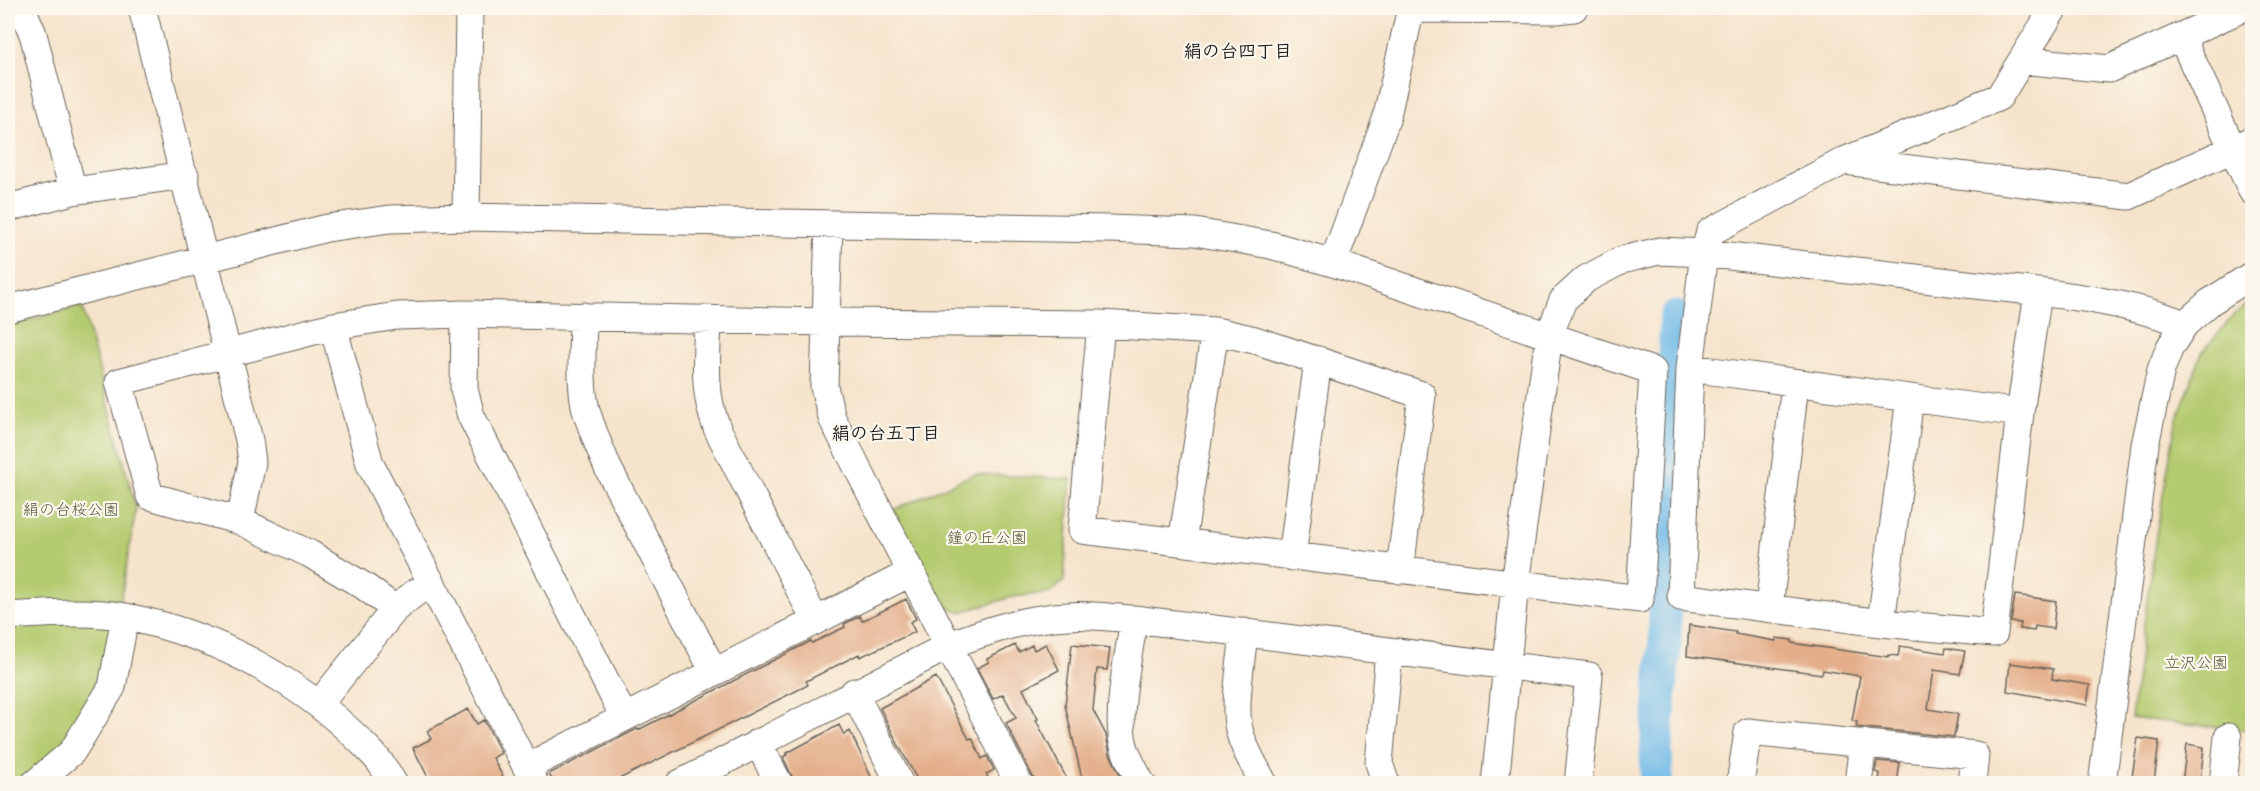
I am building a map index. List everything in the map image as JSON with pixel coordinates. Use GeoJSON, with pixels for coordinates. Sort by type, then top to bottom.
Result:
{"type":"FeatureCollection","features":[{"type":"Feature","properties":{"kind":"street"},"geometry":{"type":"LineString","coordinates":[[22,8],[33,34],[73,191]]}},
{"type":"Feature","properties":{"kind":"street"},"geometry":{"type":"LineString","coordinates":[[142,8],[249,440],[252,462],[240,521]]}},
{"type":"Feature","properties":{"kind":"street"},"geometry":{"type":"LineString","coordinates":[[466,218],[469,8]]}},
{"type":"Feature","properties":{"kind":"street"},"geometry":{"type":"LineString","coordinates":[[1333,263],[1386,120],[1411,8],[1557,10],[1574,8]]}},
{"type":"Feature","properties":{"kind":"street"},"geometry":{"type":"LineString","coordinates":[[2038,292],[2020,413],[1994,633],[1881,623],[1681,597],[1690,368],[1704,253],[1710,232],[1844,161],[1999,97],[2054,8]]}},
{"type":"Feature","properties":{"kind":"street"},"geometry":{"type":"LineString","coordinates":[[2022,60],[2109,69],[2243,8]]}},
{"type":"Feature","properties":{"kind":"street"},"geometry":{"type":"LineString","coordinates":[[2181,36],[2243,144],[2253,191]]}},
{"type":"Feature","properties":{"kind":"street"},"geometry":{"type":"LineString","coordinates":[[1844,161],[2129,196],[2243,144]]}},
{"type":"Feature","properties":{"kind":"street"},"geometry":{"type":"LineString","coordinates":[[8,208],[73,191],[185,176]]}},
{"type":"Feature","properties":{"kind":"street"},"geometry":{"type":"LineString","coordinates":[[8,309],[327,228],[390,219],[466,218],[1109,229],[1195,232],[1271,245],[1333,263],[1653,371],[1640,599],[1082,530],[1101,324]]}},
{"type":"Feature","properties":{"kind":"street"},"geometry":{"type":"LineString","coordinates":[[829,224],[824,387],[832,418],[1019,783]]}},
{"type":"Feature","properties":{"kind":"street"},"geometry":{"type":"LineString","coordinates":[[1495,783],[1515,584],[1549,336],[1563,300],[1586,279],[1622,260],[1659,251],[1704,253],[2038,292],[2123,305],[2185,324]]}},
{"type":"Feature","properties":{"kind":"street"},"geometry":{"type":"LineString","coordinates":[[2102,783],[2145,445],[2161,370],[2170,347],[2185,324],[2210,302],[2253,275]]}},
{"type":"Feature","properties":{"kind":"street"},"geometry":{"type":"LineString","coordinates":[[465,314],[464,389],[471,416],[624,717]]}},
{"type":"Feature","properties":{"kind":"street"},"geometry":{"type":"LineString","coordinates":[[395,609],[364,586],[310,554],[240,521],[150,496],[120,382],[333,326],[397,316],[465,314],[826,322],[1101,324],[1215,331],[1255,340],[1422,395],[1400,570]]}},
{"type":"Feature","properties":{"kind":"street"},"geometry":{"type":"LineString","coordinates":[[583,316],[583,372],[586,408],[595,438],[608,468],[714,672]]}},
{"type":"Feature","properties":{"kind":"street"},"geometry":{"type":"LineString","coordinates":[[708,319],[705,386],[709,408],[814,620]]}},
{"type":"Feature","properties":{"kind":"street"},"geometry":{"type":"LineString","coordinates":[[333,326],[370,464],[531,775],[624,717],[912,572]]}},
{"type":"Feature","properties":{"kind":"street"},"geometry":{"type":"LineString","coordinates":[[1182,542],[1215,331]]}},
{"type":"Feature","properties":{"kind":"street"},"geometry":{"type":"LineString","coordinates":[[1292,556],[1318,360]]}},
{"type":"Feature","properties":{"kind":"street"},"geometry":{"type":"LineString","coordinates":[[1690,368],[2020,413]]}},
{"type":"Feature","properties":{"kind":"street"},"geometry":{"type":"LineString","coordinates":[[1769,608],[1796,384]]}},
{"type":"Feature","properties":{"kind":"street"},"geometry":{"type":"LineString","coordinates":[[1881,623],[1911,398]]}},
{"type":"Feature","properties":{"kind":"street"},"geometry":{"type":"LineString","coordinates":[[319,704],[395,609],[432,583]]}},
{"type":"Feature","properties":{"kind":"street"},"geometry":{"type":"LineString","coordinates":[[8,616],[66,612],[125,617],[196,636],[266,669],[319,704],[375,755],[394,783]]}},
{"type":"Feature","properties":{"kind":"street"},"geometry":{"type":"LineString","coordinates":[[679,783],[950,645],[987,630],[1026,620],[1070,615],[1134,619],[1589,676],[1578,783]]}},
{"type":"Feature","properties":{"kind":"street"},"geometry":{"type":"LineString","coordinates":[[34,783],[72,752],[112,687],[125,617]]}},
{"type":"Feature","properties":{"kind":"street"},"geometry":{"type":"LineString","coordinates":[[1134,619],[1121,716],[1122,738],[1129,759],[1142,783]]}},
{"type":"Feature","properties":{"kind":"street"},"geometry":{"type":"LineString","coordinates":[[1244,632],[1237,712],[1238,727],[1243,743],[1264,783]]}},
{"type":"Feature","properties":{"kind":"street"},"geometry":{"type":"LineString","coordinates":[[1386,783],[1379,763],[1389,652]]}},
{"type":"Feature","properties":{"kind":"street"},"geometry":{"type":"LineString","coordinates":[[854,692],[900,783]]}},
{"type":"Feature","properties":{"kind":"street"},"geometry":{"type":"LineString","coordinates":[[1740,783],[1748,732],[1976,755],[1972,783]]}},
{"type":"Feature","properties":{"kind":"street"},"geometry":{"type":"LineString","coordinates":[[2223,783],[2228,737]]}},
{"type":"Feature","properties":{"kind":"street"},"geometry":{"type":"LineString","coordinates":[[758,742],[779,783]]}},
{"type":"Feature","properties":{"kind":"street"},"geometry":{"type":"LineString","coordinates":[[1857,783],[1863,743]]}},
{"type":"Feature","properties":{"kind":"green space","name":"立沢公園"},"geometry":{"type":"Polygon","coordinates":[[[2252,301],[2252,731],[2131,718],[2156,535],[2176,422],[2202,353],[2234,314],[2252,301]]]}},
{"type":"Feature","properties":{"kind":"green space","name":"絹の台桜公園"},"geometry":{"type":"Polygon","coordinates":[[[82,306],[136,508],[116,629],[98,696],[67,747],[22,783],[8,783],[8,326],[82,306]]]}},
{"type":"Feature","properties":{"kind":"green space","name":"鐘の丘公園"},"geometry":{"type":"Polygon","coordinates":[[[974,474],[1071,479],[1064,581],[1050,593],[1012,597],[961,612],[941,605],[893,510],[974,474]]]}},
{"type":"Feature","properties":{"kind":"building"},"geometry":{"type":"Polygon","coordinates":[[[2015,595],[2056,601],[2053,629],[2035,626],[2034,631],[2020,629],[2021,623],[2011,622],[2015,595]]]}},
{"type":"Feature","properties":{"kind":"building"},"geometry":{"type":"Polygon","coordinates":[[[906,599],[916,619],[910,622],[915,632],[860,657],[859,654],[806,681],[808,685],[611,783],[554,783],[549,774],[811,641],[812,643],[845,627],[844,624],[860,616],[862,621],[906,599]]]}},
{"type":"Feature","properties":{"kind":"building"},"geometry":{"type":"Polygon","coordinates":[[[1689,625],[1776,641],[1776,638],[1792,640],[1792,643],[1889,657],[1889,655],[1898,656],[1900,646],[1945,653],[1946,648],[1965,651],[1960,674],[1934,670],[1928,709],[1958,714],[1954,737],[1856,727],[1857,722],[1852,721],[1860,676],[1823,670],[1822,674],[1687,656],[1689,625]]]}},
{"type":"Feature","properties":{"kind":"building"},"geometry":{"type":"Polygon","coordinates":[[[1046,644],[1059,670],[1023,689],[1038,719],[1036,720],[1069,783],[1036,783],[1006,723],[1016,718],[1003,694],[993,699],[977,668],[989,662],[987,659],[1015,645],[1019,652],[1032,645],[1034,650],[1046,644]]]}},
{"type":"Feature","properties":{"kind":"building"},"geometry":{"type":"Polygon","coordinates":[[[1072,644],[1110,648],[1107,670],[1097,669],[1093,710],[1106,735],[1110,754],[1124,783],[1083,783],[1065,705],[1072,644]]]}},
{"type":"Feature","properties":{"kind":"building"},"geometry":{"type":"Polygon","coordinates":[[[2010,663],[2053,669],[2052,679],[2090,685],[2087,705],[2007,691],[2010,663]]]}},
{"type":"Feature","properties":{"kind":"building"},"geometry":{"type":"Polygon","coordinates":[[[936,677],[969,739],[972,738],[982,759],[987,756],[994,770],[986,774],[991,783],[919,783],[898,744],[880,708],[936,677]]]}},
{"type":"Feature","properties":{"kind":"building"},"geometry":{"type":"Polygon","coordinates":[[[468,709],[477,724],[484,720],[501,753],[493,758],[506,783],[431,783],[413,748],[431,739],[427,731],[468,709]]]}},
{"type":"Feature","properties":{"kind":"building"},"geometry":{"type":"Polygon","coordinates":[[[839,725],[844,735],[850,731],[874,783],[795,783],[783,757],[839,725]]]}},
{"type":"Feature","properties":{"kind":"building"},"geometry":{"type":"Polygon","coordinates":[[[2138,738],[2159,741],[2154,783],[2131,783],[2138,738]]]}},
{"type":"Feature","properties":{"kind":"building"},"geometry":{"type":"Polygon","coordinates":[[[2187,744],[2204,747],[2200,783],[2182,783],[2187,744]]]}},
{"type":"Feature","properties":{"kind":"building"},"geometry":{"type":"Polygon","coordinates":[[[1877,761],[1900,763],[1897,783],[1879,781],[1880,773],[1875,772],[1877,761]]]}},
{"type":"Feature","properties":{"kind":"waterway"},"geometry":{"type":"LineString","coordinates":[[1657,784],[1656,750],[1665,641],[1664,492],[1672,404],[1676,317]]}},
{"type":"Feature","properties":{"kind":"district","name":"絹の台四丁目"},"geometry":{"type":"Point","coordinates":[1238,51]}},
{"type":"Feature","properties":{"kind":"district","name":"絹の台五丁目"},"geometry":{"type":"Point","coordinates":[886,433]}}]}
